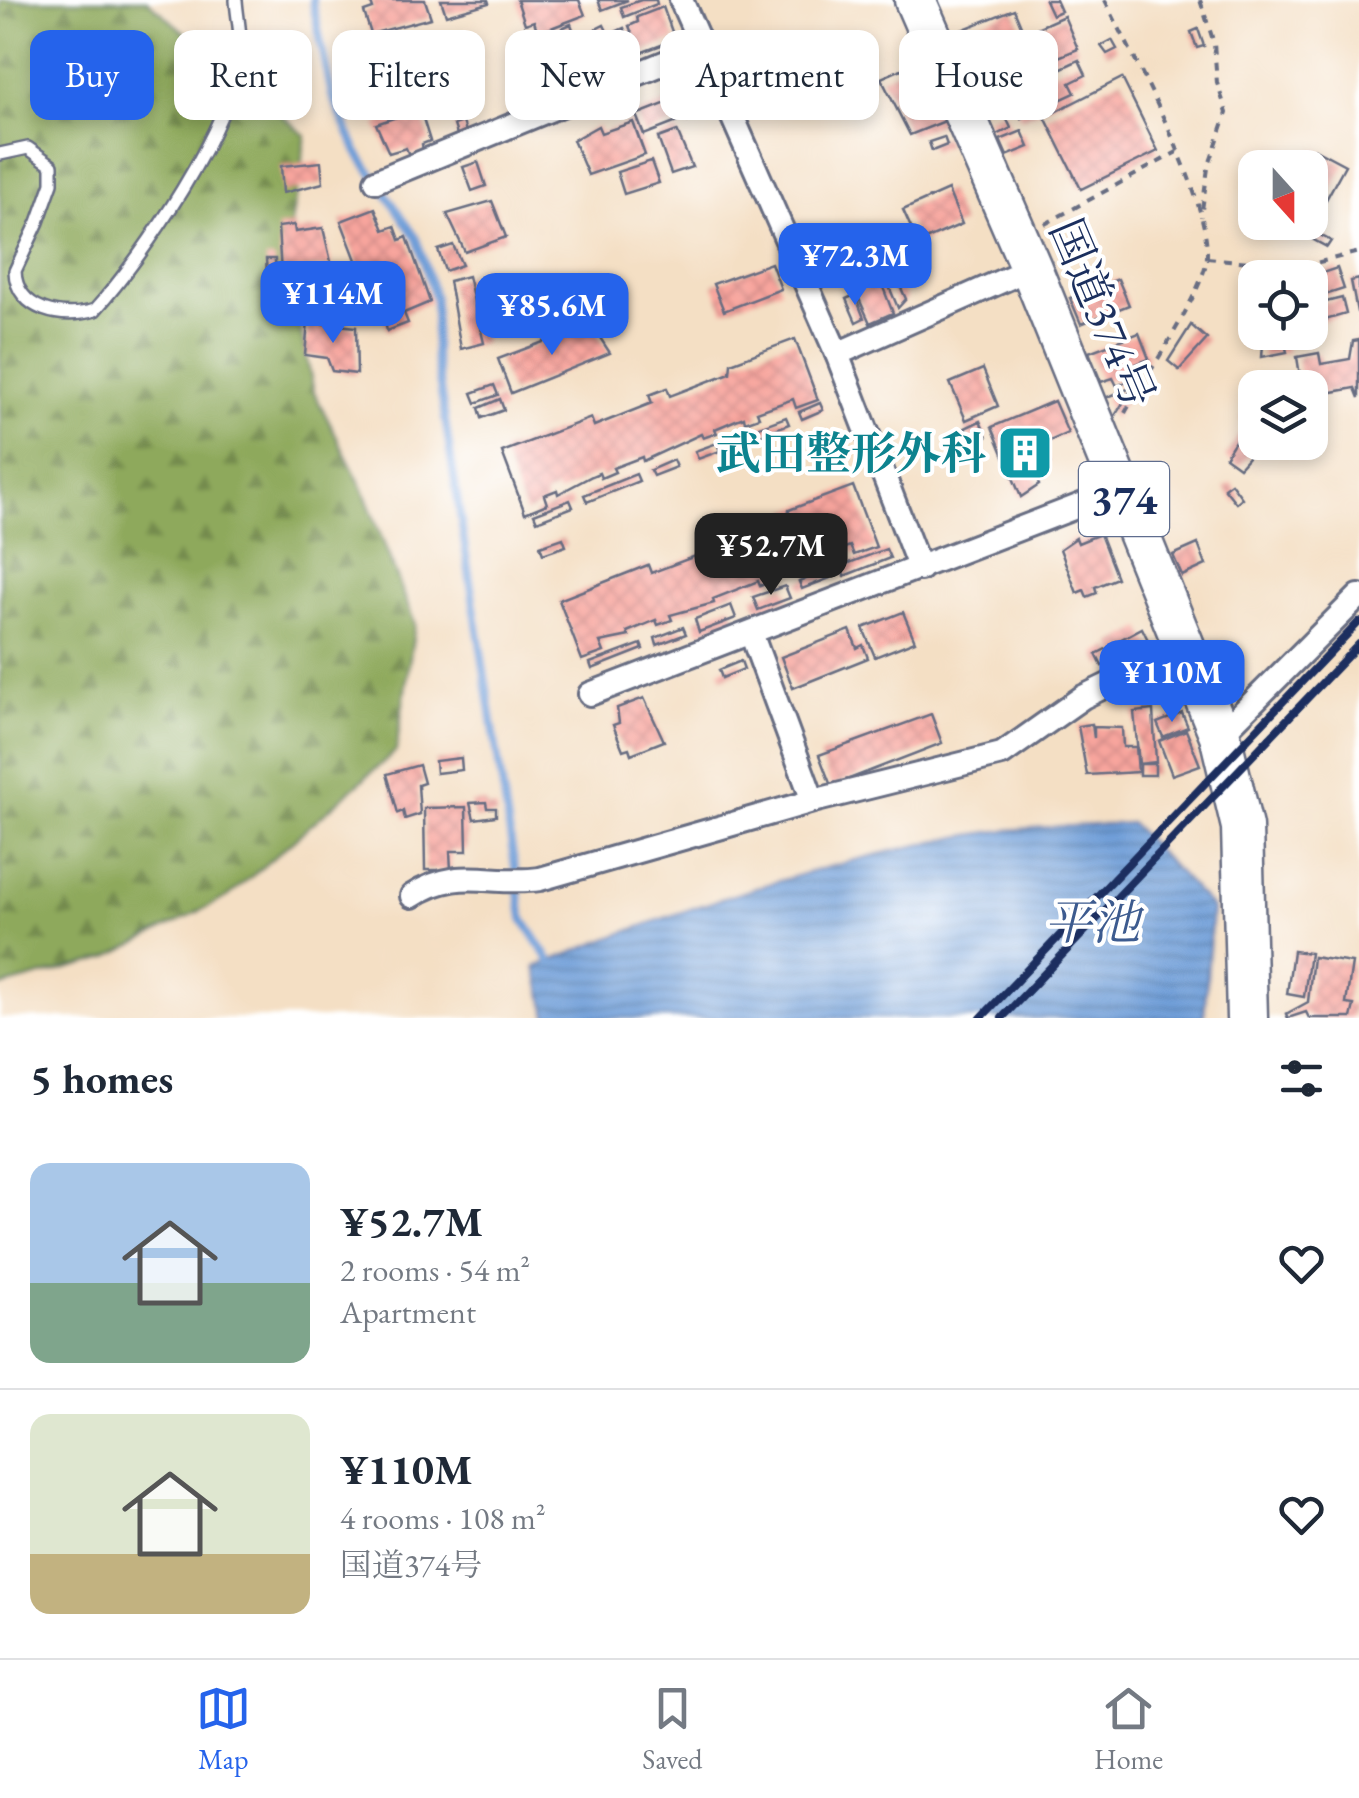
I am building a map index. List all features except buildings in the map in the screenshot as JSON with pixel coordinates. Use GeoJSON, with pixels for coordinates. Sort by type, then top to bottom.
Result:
{"type":"FeatureCollection","features":[{"type":"Feature","properties":{"kind":"highway","name":"国道374号"},"geometry":{"type":"LineString","coordinates":[[915,0],[1024,253],[1220,736],[1242,827],[1246,1018]]}},
{"type":"Feature","properties":{"kind":"street"},"geometry":{"type":"LineString","coordinates":[[682,0],[695,30]]}},
{"type":"Feature","properties":{"kind":"street"},"geometry":{"type":"LineString","coordinates":[[376,181],[660,65]]}},
{"type":"Feature","properties":{"kind":"street"},"geometry":{"type":"LineString","coordinates":[[735,120],[838,354],[920,569]]}},
{"type":"Feature","properties":{"kind":"street"},"geometry":{"type":"LineString","coordinates":[[838,354],[1024,253]]}},
{"type":"Feature","properties":{"kind":"street"},"geometry":{"type":"LineString","coordinates":[[590,694],[1120,490]]}},
{"type":"Feature","properties":{"kind":"street"},"geometry":{"type":"LineString","coordinates":[[1220,736],[1359,596]]}},
{"type":"Feature","properties":{"kind":"street"},"geometry":{"type":"LineString","coordinates":[[751,633],[813,801]]}},
{"type":"Feature","properties":{"kind":"street"},"geometry":{"type":"LineString","coordinates":[[412,896],[437,879],[476,876],[512,883],[540,879],[813,801],[1002,754],[1083,697],[1184,648]]}},
{"type":"Feature","properties":{"kind":"lane"},"geometry":{"type":"LineString","coordinates":[[0,154],[28,148],[52,165],[52,183],[16,271],[16,285],[30,303],[52,312],[76,316],[95,310],[167,212],[226,98],[240,54],[236,0]]}},
{"type":"Feature","properties":{"kind":"path"},"geometry":{"type":"LineString","coordinates":[[1104,447],[1194,290],[1207,258],[1177,152],[1105,0]]}},
{"type":"Feature","properties":{"kind":"path"},"geometry":{"type":"LineString","coordinates":[[1200,0],[1214,43],[1217,83],[1227,113],[1208,168],[1200,223]]}},
{"type":"Feature","properties":{"kind":"path"},"geometry":{"type":"LineString","coordinates":[[1024,253],[1177,152]]}},
{"type":"Feature","properties":{"kind":"path"},"geometry":{"type":"LineString","coordinates":[[1207,258],[1300,267],[1359,252]]}},
{"type":"Feature","properties":{"kind":"green space"},"geometry":{"type":"Polygon","coordinates":[[[0,0],[147,0],[182,30],[174,30],[174,120],[287,120],[306,136],[285,258],[314,392],[362,487],[415,624],[396,751],[229,896],[107,958],[0,987],[0,0]]]}},
{"type":"Feature","properties":{"kind":"water","name":"平池"},"geometry":{"type":"Polygon","coordinates":[[[1131,823],[1212,908],[1204,1018],[548,1018],[536,967],[693,908],[854,860],[964,836],[1131,823]]]}},
{"type":"Feature","properties":{"kind":"waterway"},"geometry":{"type":"LineString","coordinates":[[312,0],[332,96],[358,153],[417,239],[435,298],[435,355],[523,919],[550,961]]}},
{"type":"Feature","properties":{"kind":"railway"},"geometry":{"type":"LineString","coordinates":[[981,1018],[1359,622]]}},
{"type":"Feature","properties":{"kind":"railway"},"geometry":{"type":"LineString","coordinates":[[1002,1018],[1359,644]]}},
{"type":"Feature","properties":{"kind":"place","name":"武田整形外科"},"geometry":{"type":"Point","coordinates":[1025,453]}}]}
